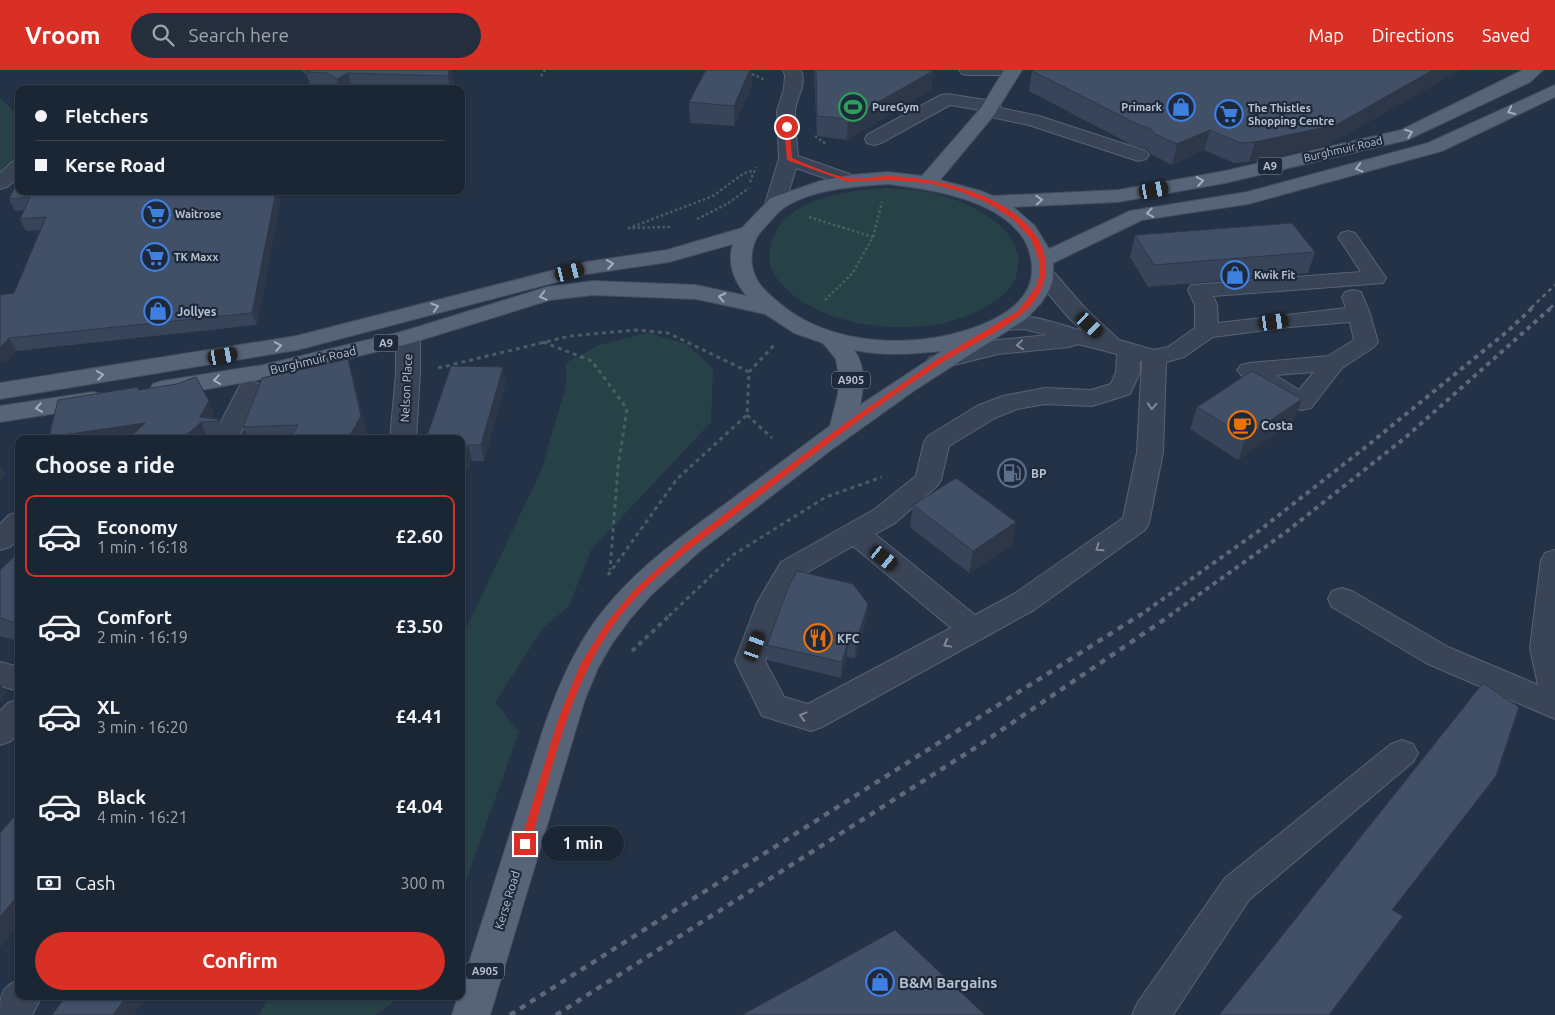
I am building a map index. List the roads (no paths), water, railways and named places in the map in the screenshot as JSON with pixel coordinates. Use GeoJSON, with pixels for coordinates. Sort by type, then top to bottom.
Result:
{"type":"FeatureCollection","features":[{"type":"Feature","properties":{"kind":"main road"},"geometry":{"type":"LineString","coordinates":[[928,182],[990,108],[1013,70]]}},
{"type":"Feature","properties":{"kind":"main road","name":"Burghmuir Road"},"geometry":{"type":"LineString","coordinates":[[990,202],[1118,196],[1225,177],[1407,134],[1524,78],[1534,70]]}},
{"type":"Feature","properties":{"kind":"main road","name":"Burghmuir Road"},"geometry":{"type":"LineString","coordinates":[[1043,267],[1137,215],[1248,198],[1435,147],[1555,90]]}},
{"type":"Feature","properties":{"kind":"main road"},"geometry":{"type":"LineString","coordinates":[[888,178],[928,182],[961,190],[990,202],[1016,218],[1034,238],[1043,267],[1040,287],[1021,312],[1000,326],[958,341],[916,347],[873,346],[831,338],[796,325],[769,308],[748,284],[740,258],[747,233],[775,204],[809,189],[848,180],[888,178]]}},
{"type":"Feature","properties":{"kind":"main road","name":"Burghmuir Road"},"geometry":{"type":"LineString","coordinates":[[2,409],[297,343],[577,270],[669,256],[747,233]]}},
{"type":"Feature","properties":{"kind":"main road","name":"Burghmuir Road"},"geometry":{"type":"LineString","coordinates":[[145,391],[263,372],[408,337],[547,294],[593,288],[696,292],[769,308]]}},
{"type":"Feature","properties":{"kind":"main road","name":"Kerse Road"},"geometry":{"type":"LineString","coordinates":[[471,1015],[563,720],[584,665],[610,624],[636,592],[687,547],[842,428],[938,362],[1000,326]]}},
{"type":"Feature","properties":{"kind":"main road","name":"A905"},"geometry":{"type":"LineString","coordinates":[[831,338],[847,358],[851,375],[851,395],[842,428]]}},
{"type":"Feature","properties":{"kind":"main road","name":"Burghmuir Road"},"geometry":{"type":"LineString","coordinates":[[2,409],[116,396]]}},
{"type":"Feature","properties":{"kind":"street"},"geometry":{"type":"LineString","coordinates":[[775,204],[789,159],[786,111],[793,89],[794,75],[792,70]]}},
{"type":"Feature","properties":{"kind":"street"},"geometry":{"type":"LineString","coordinates":[[968,70],[1013,70]]}},
{"type":"Feature","properties":{"kind":"street"},"geometry":{"type":"LineString","coordinates":[[874,139],[947,99],[1033,120],[1139,155]]}},
{"type":"Feature","properties":{"kind":"street"},"geometry":{"type":"LineString","coordinates":[[789,159],[848,180]]}},
{"type":"Feature","properties":{"kind":"street"},"geometry":{"type":"LineString","coordinates":[[0,182],[15,169]]}},
{"type":"Feature","properties":{"kind":"street"},"geometry":{"type":"LineString","coordinates":[[1207,331],[1206,305],[1199,290],[1375,278],[1348,237]]}},
{"type":"Feature","properties":{"kind":"street"},"geometry":{"type":"LineString","coordinates":[[1043,267],[1076,312],[1132,351],[1150,452],[1135,523],[1024,602],[811,718],[773,707],[750,661],[771,603],[791,570],[885,516],[928,480],[937,442],[986,412],[1012,402],[1045,396],[1092,398],[1121,389],[1128,372],[1132,351]]}},
{"type":"Feature","properties":{"kind":"street"},"geometry":{"type":"LineString","coordinates":[[1334,363],[1366,342],[1359,314],[1347,280]]}},
{"type":"Feature","properties":{"kind":"street"},"geometry":{"type":"LineString","coordinates":[[1000,326],[1024,322],[1132,351],[1176,352],[1207,331],[1290,320],[1359,314]]}},
{"type":"Feature","properties":{"kind":"street","name":"Nelson Place"},"geometry":{"type":"LineString","coordinates":[[403,435],[408,373],[408,337]]}},
{"type":"Feature","properties":{"kind":"street"},"geometry":{"type":"LineString","coordinates":[[938,362],[998,347],[1086,339]]}},
{"type":"Feature","properties":{"kind":"street"},"geometry":{"type":"LineString","coordinates":[[227,435],[250,389]]}},
{"type":"Feature","properties":{"kind":"street"},"geometry":{"type":"LineString","coordinates":[[0,540],[15,526]]}},
{"type":"Feature","properties":{"kind":"street"},"geometry":{"type":"LineString","coordinates":[[854,533],[973,630]]}},
{"type":"Feature","properties":{"kind":"street"},"geometry":{"type":"LineString","coordinates":[[1555,560],[1545,648],[1555,694]]}},
{"type":"Feature","properties":{"kind":"street"},"geometry":{"type":"LineString","coordinates":[[1342,599],[1437,655],[1555,706]]}},
{"type":"Feature","properties":{"kind":"street"},"geometry":{"type":"LineString","coordinates":[[0,674],[15,678]]}},
{"type":"Feature","properties":{"kind":"street"},"geometry":{"type":"LineString","coordinates":[[0,732],[15,716]]}},
{"type":"Feature","properties":{"kind":"street"},"geometry":{"type":"LineString","coordinates":[[1151,1015],[1237,890],[1402,753]]}},
{"type":"Feature","properties":{"kind":"street"},"geometry":{"type":"LineString","coordinates":[[9,1015],[20,1000]]}},
{"type":"Feature","properties":{"kind":"railway"},"geometry":{"type":"LineString","coordinates":[[1531,308],[1555,285]]}},
{"type":"Feature","properties":{"kind":"railway"},"geometry":{"type":"LineString","coordinates":[[1550,308],[1555,304]]}},
{"type":"Feature","properties":{"kind":"railway"},"geometry":{"type":"LineString","coordinates":[[1139,616],[1260,530],[1367,446],[1509,330],[1533,307]]}},
{"type":"Feature","properties":{"kind":"railway"},"geometry":{"type":"LineString","coordinates":[[1169,616],[1286,532],[1406,437],[1552,307]]}},
{"type":"Feature","properties":{"kind":"railway"},"geometry":{"type":"LineString","coordinates":[[510,1015],[1140,615]]}},
{"type":"Feature","properties":{"kind":"railway"},"geometry":{"type":"LineString","coordinates":[[556,1015],[978,746],[1171,615]]}},
{"type":"Feature","properties":{"kind":"place","name":"PureGym"},"geometry":{"type":"Point","coordinates":[853,107]}},
{"type":"Feature","properties":{"kind":"place","name":"Primark"},"geometry":{"type":"Point","coordinates":[1181,107]}},
{"type":"Feature","properties":{"kind":"place","name":"The Thistles Shopping Centre"},"geometry":{"type":"Point","coordinates":[1229,114]}},
{"type":"Feature","properties":{"kind":"place","name":"Waitrose"},"geometry":{"type":"Point","coordinates":[156,214]}},
{"type":"Feature","properties":{"kind":"place","name":"TK Maxx"},"geometry":{"type":"Point","coordinates":[155,257]}},
{"type":"Feature","properties":{"kind":"place","name":"Kwik Fit"},"geometry":{"type":"Point","coordinates":[1235,275]}},
{"type":"Feature","properties":{"kind":"place","name":"Jollyes"},"geometry":{"type":"Point","coordinates":[158,311]}},
{"type":"Feature","properties":{"kind":"place","name":"Costa"},"geometry":{"type":"Point","coordinates":[1242,425]}},
{"type":"Feature","properties":{"kind":"place","name":"BP"},"geometry":{"type":"Point","coordinates":[1012,473]}},
{"type":"Feature","properties":{"kind":"place","name":"KFC"},"geometry":{"type":"Point","coordinates":[818,638]}},
{"type":"Feature","properties":{"kind":"place","name":"B&M Bargains"},"geometry":{"type":"Point","coordinates":[880,982]}}]}
